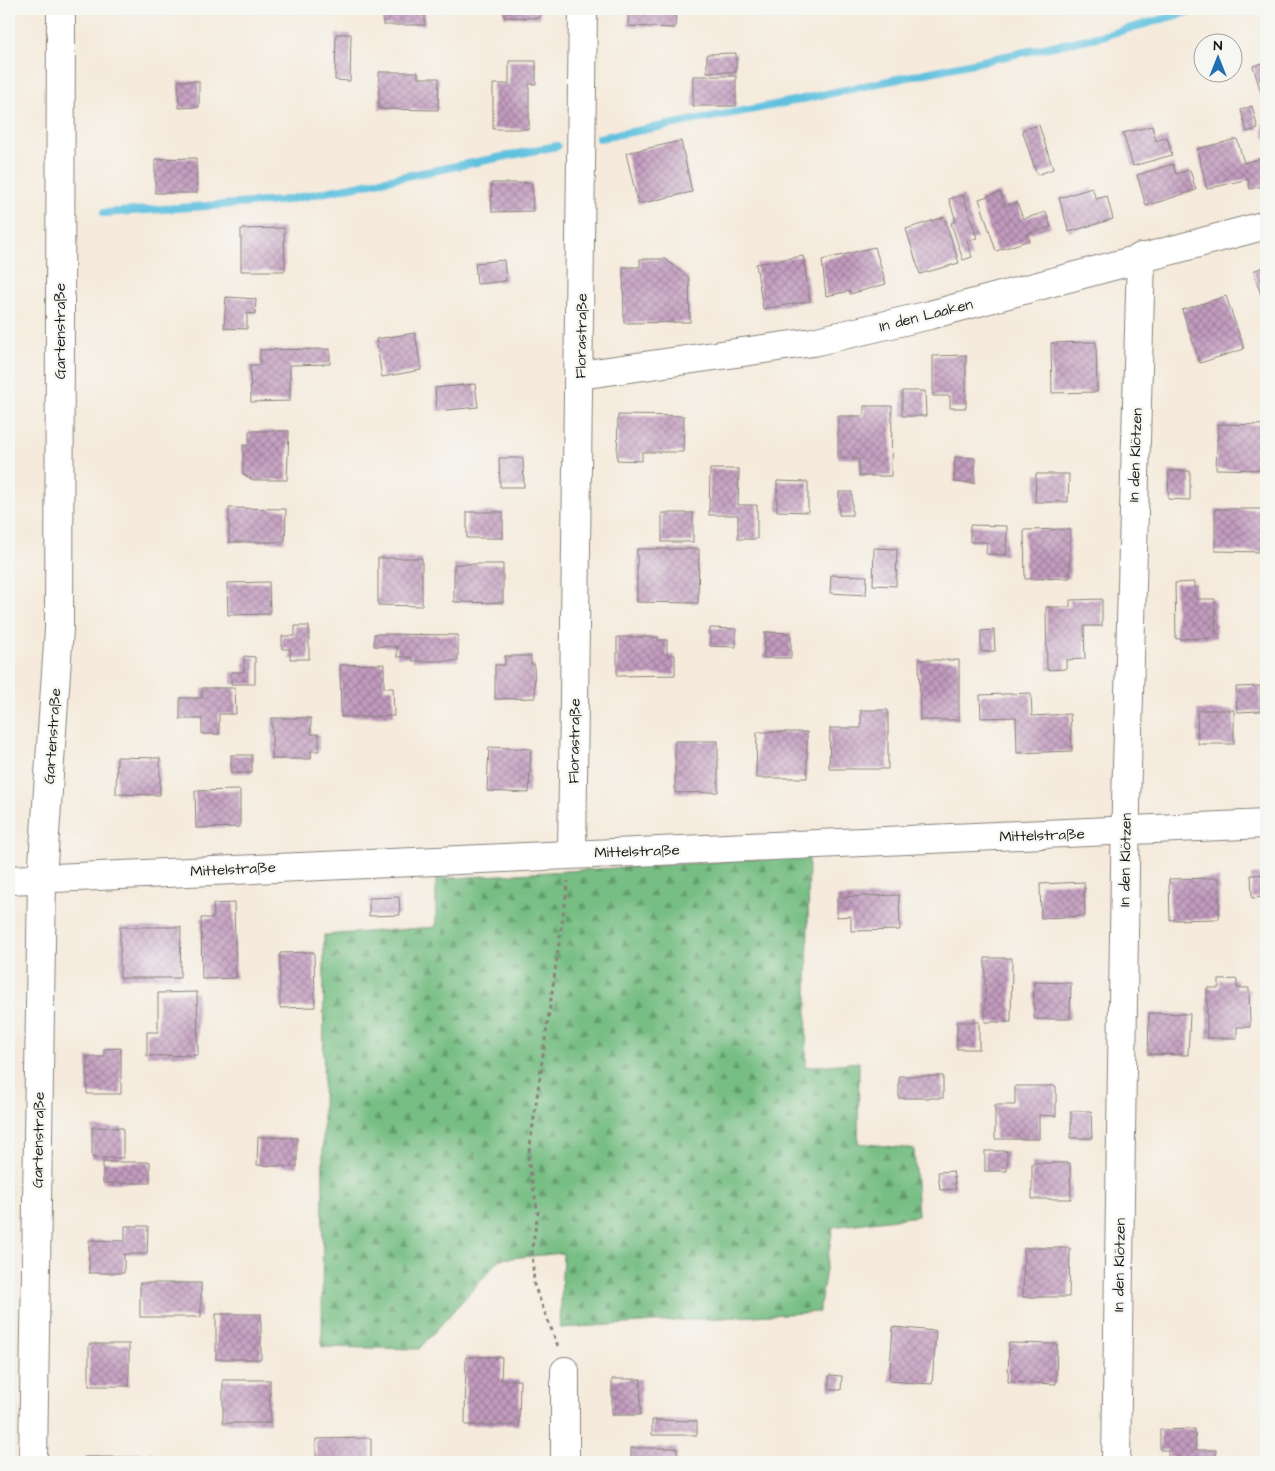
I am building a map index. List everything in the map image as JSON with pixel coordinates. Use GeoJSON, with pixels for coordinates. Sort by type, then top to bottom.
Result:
{"type":"FeatureCollection","features":[{"type":"Feature","properties":{"kind":"street","name":"Gartenstraße"},"geometry":{"type":"LineString","coordinates":[[33,1462],[42,878],[59,629],[61,9]]}},
{"type":"Feature","properties":{"kind":"street","name":"Florastraße"},"geometry":{"type":"LineString","coordinates":[[572,854],[580,375],[583,9]]}},
{"type":"Feature","properties":{"kind":"street","name":"In den Laaken"},"geometry":{"type":"LineString","coordinates":[[580,375],[813,342],[930,315],[1266,225]]}},
{"type":"Feature","properties":{"kind":"street","name":"In den Klötzen"},"geometry":{"type":"LineString","coordinates":[[1116,1462],[1126,832],[1141,257]]}},
{"type":"Feature","properties":{"kind":"street","name":"Mittelstraße"},"geometry":{"type":"LineString","coordinates":[[9,880],[572,854],[1126,832],[1266,824]]}},
{"type":"Feature","properties":{"kind":"street"},"geometry":{"type":"LineString","coordinates":[[564,1462],[565,1371]]}},
{"type":"Feature","properties":{"kind":"path"},"geometry":{"type":"LineString","coordinates":[[565,1371],[555,1336],[534,1285],[532,1248],[538,1213],[528,1159],[572,854]]}},
{"type":"Feature","properties":{"kind":"green space"},"geometry":{"type":"Polygon","coordinates":[[[809,856],[806,1067],[859,1062],[858,1143],[914,1149],[918,1216],[833,1227],[819,1312],[560,1328],[563,1253],[500,1259],[419,1349],[322,1347],[324,935],[436,927],[436,879],[809,856]]]}},
{"type":"Feature","properties":{"kind":"building"},"geometry":{"type":"Polygon","coordinates":[[[383,9],[425,9],[425,25],[383,25],[383,9]]]}},
{"type":"Feature","properties":{"kind":"building"},"geometry":{"type":"Polygon","coordinates":[[[504,9],[540,9],[540,18],[504,17],[504,9]]]}},
{"type":"Feature","properties":{"kind":"building"},"geometry":{"type":"Polygon","coordinates":[[[629,9],[676,9],[675,28],[628,26],[629,9]]]}},
{"type":"Feature","properties":{"kind":"building"},"geometry":{"type":"Polygon","coordinates":[[[336,34],[351,34],[350,81],[335,80],[336,34]]]}},
{"type":"Feature","properties":{"kind":"building"},"geometry":{"type":"Polygon","coordinates":[[[736,53],[736,72],[707,72],[707,54],[736,53]]]}},
{"type":"Feature","properties":{"kind":"building"},"geometry":{"type":"Polygon","coordinates":[[[509,61],[536,61],[536,84],[529,84],[529,129],[493,129],[493,84],[509,84],[509,61]]]}},
{"type":"Feature","properties":{"kind":"building"},"geometry":{"type":"Polygon","coordinates":[[[1266,62],[1266,102],[1264,103],[1253,66],[1266,62]]]}},
{"type":"Feature","properties":{"kind":"building"},"geometry":{"type":"Polygon","coordinates":[[[379,72],[418,72],[418,78],[439,78],[438,110],[379,109],[379,72]]]}},
{"type":"Feature","properties":{"kind":"building"},"geometry":{"type":"Polygon","coordinates":[[[693,76],[736,76],[736,106],[693,106],[693,76]]]}},
{"type":"Feature","properties":{"kind":"building"},"geometry":{"type":"Polygon","coordinates":[[[178,81],[199,81],[199,107],[179,108],[178,81]]]}},
{"type":"Feature","properties":{"kind":"building"},"geometry":{"type":"Polygon","coordinates":[[[1252,106],[1258,129],[1247,132],[1241,110],[1252,106]]]}},
{"type":"Feature","properties":{"kind":"building"},"geometry":{"type":"Polygon","coordinates":[[[1039,125],[1053,169],[1037,175],[1022,130],[1039,125]]]}},
{"type":"Feature","properties":{"kind":"building"},"geometry":{"type":"Polygon","coordinates":[[[1152,126],[1156,141],[1167,137],[1172,155],[1133,166],[1123,133],[1152,126]]]}},
{"type":"Feature","properties":{"kind":"building"},"geometry":{"type":"Polygon","coordinates":[[[1266,127],[1266,142],[1262,128],[1266,127]]]}},
{"type":"Feature","properties":{"kind":"building"},"geometry":{"type":"Polygon","coordinates":[[[1237,139],[1244,163],[1265,157],[1266,185],[1250,189],[1248,179],[1207,189],[1197,149],[1237,139]]]}},
{"type":"Feature","properties":{"kind":"building"},"geometry":{"type":"Polygon","coordinates":[[[681,141],[692,192],[638,204],[626,153],[681,141]]]}},
{"type":"Feature","properties":{"kind":"building"},"geometry":{"type":"Polygon","coordinates":[[[196,158],[197,193],[155,193],[155,159],[196,158]]]}},
{"type":"Feature","properties":{"kind":"building"},"geometry":{"type":"Polygon","coordinates":[[[1173,164],[1176,174],[1190,170],[1196,190],[1146,206],[1137,175],[1173,164]]]}},
{"type":"Feature","properties":{"kind":"building"},"geometry":{"type":"Polygon","coordinates":[[[491,183],[532,183],[533,211],[492,212],[491,183]]]}},
{"type":"Feature","properties":{"kind":"building"},"geometry":{"type":"Polygon","coordinates":[[[1092,188],[1096,199],[1107,196],[1113,219],[1069,232],[1059,198],[1092,188]]]}},
{"type":"Feature","properties":{"kind":"building"},"geometry":{"type":"Polygon","coordinates":[[[1000,192],[1005,206],[1017,202],[1023,219],[1046,212],[1051,227],[1027,234],[1030,240],[996,251],[979,199],[1000,192]]]}},
{"type":"Feature","properties":{"kind":"building"},"geometry":{"type":"Polygon","coordinates":[[[963,195],[977,238],[967,241],[972,257],[963,260],[951,223],[956,221],[949,199],[963,195]]]}},
{"type":"Feature","properties":{"kind":"building"},"geometry":{"type":"Polygon","coordinates":[[[944,217],[959,263],[920,274],[906,229],[944,217]]]}},
{"type":"Feature","properties":{"kind":"building"},"geometry":{"type":"Polygon","coordinates":[[[284,228],[285,271],[241,271],[241,229],[284,228]]]}},
{"type":"Feature","properties":{"kind":"building"},"geometry":{"type":"Polygon","coordinates":[[[875,247],[886,284],[850,294],[850,291],[826,296],[822,260],[875,247]]]}},
{"type":"Feature","properties":{"kind":"building"},"geometry":{"type":"Polygon","coordinates":[[[803,256],[810,301],[763,309],[756,264],[803,256]]]}},
{"type":"Feature","properties":{"kind":"building"},"geometry":{"type":"Polygon","coordinates":[[[640,259],[665,259],[689,278],[690,322],[624,323],[623,267],[640,267],[640,259]]]}},
{"type":"Feature","properties":{"kind":"building"},"geometry":{"type":"Polygon","coordinates":[[[504,260],[506,281],[477,284],[475,263],[504,260]]]}},
{"type":"Feature","properties":{"kind":"building"},"geometry":{"type":"Polygon","coordinates":[[[1266,266],[1266,306],[1265,306],[1253,271],[1266,266]]]}},
{"type":"Feature","properties":{"kind":"building"},"geometry":{"type":"Polygon","coordinates":[[[1226,296],[1244,349],[1200,363],[1182,310],[1226,296]]]}},
{"type":"Feature","properties":{"kind":"building"},"geometry":{"type":"Polygon","coordinates":[[[226,297],[256,299],[255,314],[247,313],[247,329],[224,328],[226,297]]]}},
{"type":"Feature","properties":{"kind":"building"},"geometry":{"type":"Polygon","coordinates":[[[415,333],[421,370],[382,377],[376,339],[415,333]]]}},
{"type":"Feature","properties":{"kind":"building"},"geometry":{"type":"Polygon","coordinates":[[[1096,342],[1097,392],[1052,393],[1051,343],[1096,342]]]}},
{"type":"Feature","properties":{"kind":"building"},"geometry":{"type":"Polygon","coordinates":[[[330,349],[330,364],[290,365],[290,401],[251,402],[250,365],[260,365],[260,350],[330,349]]]}},
{"type":"Feature","properties":{"kind":"building"},"geometry":{"type":"Polygon","coordinates":[[[966,355],[966,408],[950,408],[950,396],[933,396],[933,356],[966,355]]]}},
{"type":"Feature","properties":{"kind":"building"},"geometry":{"type":"Polygon","coordinates":[[[475,384],[478,407],[437,411],[435,388],[475,384]]]}},
{"type":"Feature","properties":{"kind":"building"},"geometry":{"type":"Polygon","coordinates":[[[902,391],[925,391],[926,416],[902,416],[902,391]]]}},
{"type":"Feature","properties":{"kind":"building"},"geometry":{"type":"Polygon","coordinates":[[[864,406],[892,406],[891,476],[859,476],[859,459],[838,458],[838,416],[864,416],[864,406]]]}},
{"type":"Feature","properties":{"kind":"building"},"geometry":{"type":"Polygon","coordinates":[[[618,415],[684,416],[683,452],[642,452],[642,461],[617,460],[618,415]]]}},
{"type":"Feature","properties":{"kind":"building"},"geometry":{"type":"Polygon","coordinates":[[[1218,424],[1266,425],[1266,470],[1216,469],[1218,424]]]}},
{"type":"Feature","properties":{"kind":"building"},"geometry":{"type":"Polygon","coordinates":[[[249,431],[289,431],[287,480],[253,480],[243,474],[243,445],[249,445],[249,431]]]}},
{"type":"Feature","properties":{"kind":"building"},"geometry":{"type":"Polygon","coordinates":[[[955,457],[975,458],[975,483],[954,482],[955,457]]]}},
{"type":"Feature","properties":{"kind":"building"},"geometry":{"type":"Polygon","coordinates":[[[499,458],[523,458],[524,487],[500,487],[499,458]]]}},
{"type":"Feature","properties":{"kind":"building"},"geometry":{"type":"Polygon","coordinates":[[[710,469],[739,469],[738,505],[757,505],[757,539],[738,539],[738,515],[709,515],[710,469]]]}},
{"type":"Feature","properties":{"kind":"building"},"geometry":{"type":"Polygon","coordinates":[[[1169,471],[1190,471],[1190,500],[1168,499],[1169,471]]]}},
{"type":"Feature","properties":{"kind":"building"},"geometry":{"type":"Polygon","coordinates":[[[1036,474],[1069,474],[1068,502],[1035,502],[1036,474]]]}},
{"type":"Feature","properties":{"kind":"building"},"geometry":{"type":"Polygon","coordinates":[[[777,481],[808,482],[808,512],[777,511],[777,481]]]}},
{"type":"Feature","properties":{"kind":"building"},"geometry":{"type":"Polygon","coordinates":[[[839,492],[852,492],[852,515],[839,515],[839,492]]]}},
{"type":"Feature","properties":{"kind":"building"},"geometry":{"type":"Polygon","coordinates":[[[229,508],[286,509],[285,542],[229,542],[229,508]]]}},
{"type":"Feature","properties":{"kind":"building"},"geometry":{"type":"Polygon","coordinates":[[[1215,509],[1264,509],[1264,552],[1215,551],[1215,509]]]}},
{"type":"Feature","properties":{"kind":"building"},"geometry":{"type":"Polygon","coordinates":[[[467,512],[503,512],[503,538],[467,538],[467,512]]]}},
{"type":"Feature","properties":{"kind":"building"},"geometry":{"type":"Polygon","coordinates":[[[662,513],[693,513],[693,542],[662,542],[662,513]]]}},
{"type":"Feature","properties":{"kind":"building"},"geometry":{"type":"Polygon","coordinates":[[[970,525],[1007,526],[1006,555],[986,554],[987,542],[970,542],[970,525]]]}},
{"type":"Feature","properties":{"kind":"building"},"geometry":{"type":"Polygon","coordinates":[[[1070,529],[1070,578],[1025,579],[1024,530],[1070,529]]]}},
{"type":"Feature","properties":{"kind":"building"},"geometry":{"type":"Polygon","coordinates":[[[874,548],[897,549],[896,586],[873,585],[874,548]]]}},
{"type":"Feature","properties":{"kind":"building"},"geometry":{"type":"Polygon","coordinates":[[[637,549],[699,549],[698,603],[637,602],[637,549]]]}},
{"type":"Feature","properties":{"kind":"building"},"geometry":{"type":"Polygon","coordinates":[[[378,558],[422,558],[422,606],[378,605],[378,558]]]}},
{"type":"Feature","properties":{"kind":"building"},"geometry":{"type":"Polygon","coordinates":[[[454,564],[503,564],[503,603],[454,602],[454,564]]]}},
{"type":"Feature","properties":{"kind":"building"},"geometry":{"type":"Polygon","coordinates":[[[831,575],[867,576],[866,595],[830,593],[831,575]]]}},
{"type":"Feature","properties":{"kind":"building"},"geometry":{"type":"Polygon","coordinates":[[[269,582],[270,614],[228,615],[227,583],[269,582]]]}},
{"type":"Feature","properties":{"kind":"building"},"geometry":{"type":"Polygon","coordinates":[[[1195,582],[1195,599],[1215,599],[1216,638],[1176,639],[1175,583],[1195,582]]]}},
{"type":"Feature","properties":{"kind":"building"},"geometry":{"type":"Polygon","coordinates":[[[1102,599],[1102,626],[1084,626],[1085,659],[1066,660],[1066,669],[1047,670],[1046,607],[1070,607],[1070,600],[1102,599]]]}},
{"type":"Feature","properties":{"kind":"building"},"geometry":{"type":"Polygon","coordinates":[[[295,626],[309,626],[309,659],[290,659],[290,649],[282,649],[282,636],[295,636],[295,626]]]}},
{"type":"Feature","properties":{"kind":"building"},"geometry":{"type":"Polygon","coordinates":[[[710,628],[736,629],[736,647],[710,646],[710,628]]]}},
{"type":"Feature","properties":{"kind":"building"},"geometry":{"type":"Polygon","coordinates":[[[994,630],[995,651],[981,652],[981,631],[994,630]]]}},
{"type":"Feature","properties":{"kind":"building"},"geometry":{"type":"Polygon","coordinates":[[[765,632],[791,633],[791,658],[764,658],[765,632]]]}},
{"type":"Feature","properties":{"kind":"building"},"geometry":{"type":"Polygon","coordinates":[[[374,634],[458,635],[458,661],[412,661],[412,657],[397,657],[397,647],[374,646],[374,634]]]}},
{"type":"Feature","properties":{"kind":"building"},"geometry":{"type":"Polygon","coordinates":[[[617,637],[658,637],[658,640],[667,640],[667,655],[675,655],[675,675],[617,676],[617,637]]]}},
{"type":"Feature","properties":{"kind":"building"},"geometry":{"type":"Polygon","coordinates":[[[244,656],[255,657],[255,684],[231,684],[231,672],[244,672],[244,656]]]}},
{"type":"Feature","properties":{"kind":"building"},"geometry":{"type":"Polygon","coordinates":[[[505,656],[531,656],[531,664],[534,664],[535,698],[495,699],[495,665],[505,665],[505,656]]]}},
{"type":"Feature","properties":{"kind":"building"},"geometry":{"type":"Polygon","coordinates":[[[919,660],[959,660],[959,720],[920,720],[919,660]]]}},
{"type":"Feature","properties":{"kind":"building"},"geometry":{"type":"Polygon","coordinates":[[[384,664],[384,688],[393,688],[394,716],[341,717],[340,665],[384,664]]]}},
{"type":"Feature","properties":{"kind":"building"},"geometry":{"type":"Polygon","coordinates":[[[1260,686],[1261,711],[1237,712],[1236,687],[1260,686]]]}},
{"type":"Feature","properties":{"kind":"building"},"geometry":{"type":"Polygon","coordinates":[[[202,688],[235,688],[236,714],[219,714],[219,734],[202,734],[202,719],[180,719],[180,698],[202,698],[202,688]]]}},
{"type":"Feature","properties":{"kind":"building"},"geometry":{"type":"Polygon","coordinates":[[[1031,693],[1032,716],[1070,714],[1072,751],[1017,753],[1016,717],[981,718],[980,695],[1031,693]]]}},
{"type":"Feature","properties":{"kind":"building"},"geometry":{"type":"Polygon","coordinates":[[[861,710],[888,710],[888,769],[829,769],[830,728],[861,728],[861,710]]]}},
{"type":"Feature","properties":{"kind":"building"},"geometry":{"type":"Polygon","coordinates":[[[1197,710],[1234,710],[1234,744],[1198,744],[1197,710]]]}},
{"type":"Feature","properties":{"kind":"building"},"geometry":{"type":"Polygon","coordinates":[[[272,718],[311,718],[311,734],[319,734],[319,751],[311,751],[311,759],[272,759],[272,718]]]}},
{"type":"Feature","properties":{"kind":"building"},"geometry":{"type":"Polygon","coordinates":[[[757,732],[807,732],[807,778],[756,778],[757,732]]]}},
{"type":"Feature","properties":{"kind":"building"},"geometry":{"type":"Polygon","coordinates":[[[675,741],[718,741],[718,792],[675,793],[675,741]]]}},
{"type":"Feature","properties":{"kind":"building"},"geometry":{"type":"Polygon","coordinates":[[[489,747],[531,749],[529,793],[487,791],[489,747]]]}},
{"type":"Feature","properties":{"kind":"building"},"geometry":{"type":"Polygon","coordinates":[[[231,755],[252,755],[252,773],[231,773],[231,755]]]}},
{"type":"Feature","properties":{"kind":"building"},"geometry":{"type":"Polygon","coordinates":[[[117,757],[160,758],[160,795],[116,794],[117,757]]]}},
{"type":"Feature","properties":{"kind":"building"},"geometry":{"type":"Polygon","coordinates":[[[240,790],[240,827],[196,828],[195,791],[240,790]]]}},
{"type":"Feature","properties":{"kind":"building"},"geometry":{"type":"Polygon","coordinates":[[[1266,874],[1266,897],[1252,898],[1251,875],[1266,874]]]}},
{"type":"Feature","properties":{"kind":"building"},"geometry":{"type":"Polygon","coordinates":[[[1219,878],[1219,919],[1170,920],[1169,879],[1219,878]]]}},
{"type":"Feature","properties":{"kind":"building"},"geometry":{"type":"Polygon","coordinates":[[[1084,882],[1085,916],[1041,918],[1040,884],[1084,882]]]}},
{"type":"Feature","properties":{"kind":"building"},"geometry":{"type":"Polygon","coordinates":[[[899,895],[900,930],[851,931],[851,916],[837,917],[837,897],[899,895]]]}},
{"type":"Feature","properties":{"kind":"building"},"geometry":{"type":"Polygon","coordinates":[[[399,897],[400,915],[369,916],[369,898],[399,897]]]}},
{"type":"Feature","properties":{"kind":"building"},"geometry":{"type":"Polygon","coordinates":[[[234,903],[236,978],[202,979],[201,918],[214,918],[213,904],[234,903]]]}},
{"type":"Feature","properties":{"kind":"building"},"geometry":{"type":"Polygon","coordinates":[[[120,927],[181,927],[180,978],[120,978],[120,927]]]}},
{"type":"Feature","properties":{"kind":"building"},"geometry":{"type":"Polygon","coordinates":[[[314,952],[315,1007],[280,1008],[280,953],[314,952]]]}},
{"type":"Feature","properties":{"kind":"building"},"geometry":{"type":"Polygon","coordinates":[[[985,958],[1012,958],[1011,1022],[985,1022],[985,958]]]}},
{"type":"Feature","properties":{"kind":"building"},"geometry":{"type":"Polygon","coordinates":[[[1237,979],[1237,988],[1249,988],[1250,1027],[1237,1027],[1237,1038],[1207,1038],[1207,988],[1219,988],[1219,980],[1237,979]]]}},
{"type":"Feature","properties":{"kind":"building"},"geometry":{"type":"Polygon","coordinates":[[[1034,982],[1071,983],[1070,1019],[1034,1019],[1034,982]]]}},
{"type":"Feature","properties":{"kind":"building"},"geometry":{"type":"Polygon","coordinates":[[[197,992],[198,1055],[147,1056],[147,1032],[158,1032],[158,993],[197,992]]]}},
{"type":"Feature","properties":{"kind":"building"},"geometry":{"type":"Polygon","coordinates":[[[1149,1013],[1190,1014],[1188,1055],[1148,1054],[1149,1013]]]}},
{"type":"Feature","properties":{"kind":"building"},"geometry":{"type":"Polygon","coordinates":[[[957,1022],[979,1022],[979,1049],[957,1049],[957,1022]]]}},
{"type":"Feature","properties":{"kind":"building"},"geometry":{"type":"Polygon","coordinates":[[[121,1048],[121,1094],[87,1094],[87,1057],[104,1057],[104,1049],[121,1048]]]}},
{"type":"Feature","properties":{"kind":"building"},"geometry":{"type":"Polygon","coordinates":[[[899,1076],[943,1076],[943,1098],[899,1098],[899,1076]]]}},
{"type":"Feature","properties":{"kind":"building"},"geometry":{"type":"Polygon","coordinates":[[[1015,1086],[1056,1086],[1056,1116],[1039,1115],[1039,1139],[995,1139],[995,1105],[1015,1105],[1015,1086]]]}},
{"type":"Feature","properties":{"kind":"building"},"geometry":{"type":"Polygon","coordinates":[[[1071,1111],[1091,1111],[1092,1138],[1071,1138],[1071,1111]]]}},
{"type":"Feature","properties":{"kind":"building"},"geometry":{"type":"Polygon","coordinates":[[[92,1127],[123,1128],[123,1158],[92,1158],[92,1127]]]}},
{"type":"Feature","properties":{"kind":"building"},"geometry":{"type":"Polygon","coordinates":[[[258,1137],[297,1138],[297,1167],[257,1165],[258,1137]]]}},
{"type":"Feature","properties":{"kind":"building"},"geometry":{"type":"Polygon","coordinates":[[[985,1151],[1007,1151],[1007,1171],[985,1171],[985,1151]]]}},
{"type":"Feature","properties":{"kind":"building"},"geometry":{"type":"Polygon","coordinates":[[[103,1162],[150,1162],[150,1183],[103,1183],[103,1162]]]}},
{"type":"Feature","properties":{"kind":"building"},"geometry":{"type":"Polygon","coordinates":[[[1032,1163],[1070,1163],[1071,1199],[1032,1199],[1032,1163]]]}},
{"type":"Feature","properties":{"kind":"building"},"geometry":{"type":"Polygon","coordinates":[[[953,1171],[956,1189],[940,1190],[938,1172],[953,1171]]]}},
{"type":"Feature","properties":{"kind":"building"},"geometry":{"type":"Polygon","coordinates":[[[125,1226],[148,1226],[147,1254],[124,1254],[124,1273],[89,1273],[89,1240],[125,1241],[125,1226]]]}},
{"type":"Feature","properties":{"kind":"building"},"geometry":{"type":"Polygon","coordinates":[[[1024,1248],[1070,1248],[1069,1297],[1023,1297],[1024,1248]]]}},
{"type":"Feature","properties":{"kind":"building"},"geometry":{"type":"Polygon","coordinates":[[[140,1283],[201,1283],[201,1317],[140,1317],[140,1283]]]}},
{"type":"Feature","properties":{"kind":"building"},"geometry":{"type":"Polygon","coordinates":[[[216,1314],[261,1314],[261,1359],[216,1359],[216,1314]]]}},
{"type":"Feature","properties":{"kind":"building"},"geometry":{"type":"Polygon","coordinates":[[[893,1327],[936,1331],[932,1384],[889,1381],[893,1327]]]}},
{"type":"Feature","properties":{"kind":"building"},"geometry":{"type":"Polygon","coordinates":[[[1009,1343],[1057,1344],[1056,1384],[1008,1382],[1009,1343]]]}},
{"type":"Feature","properties":{"kind":"building"},"geometry":{"type":"Polygon","coordinates":[[[89,1344],[129,1344],[129,1386],[89,1386],[89,1344]]]}},
{"type":"Feature","properties":{"kind":"building"},"geometry":{"type":"Polygon","coordinates":[[[466,1357],[502,1357],[501,1380],[520,1380],[519,1425],[465,1425],[466,1357]]]}},
{"type":"Feature","properties":{"kind":"building"},"geometry":{"type":"Polygon","coordinates":[[[829,1375],[842,1376],[841,1390],[829,1390],[829,1375]]]}},
{"type":"Feature","properties":{"kind":"building"},"geometry":{"type":"Polygon","coordinates":[[[612,1379],[641,1379],[640,1415],[612,1415],[612,1379]]]}},
{"type":"Feature","properties":{"kind":"building"},"geometry":{"type":"Polygon","coordinates":[[[223,1380],[270,1380],[270,1423],[223,1423],[223,1380]]]}},
{"type":"Feature","properties":{"kind":"building"},"geometry":{"type":"Polygon","coordinates":[[[652,1420],[697,1421],[697,1435],[652,1435],[652,1420]]]}},
{"type":"Feature","properties":{"kind":"building"},"geometry":{"type":"Polygon","coordinates":[[[1195,1429],[1196,1450],[1216,1450],[1216,1462],[1168,1462],[1168,1450],[1160,1450],[1160,1430],[1195,1429]]]}},
{"type":"Feature","properties":{"kind":"building"},"geometry":{"type":"Polygon","coordinates":[[[371,1438],[371,1459],[351,1459],[351,1462],[316,1462],[316,1439],[371,1438]]]}},
{"type":"Feature","properties":{"kind":"building"},"geometry":{"type":"Polygon","coordinates":[[[631,1448],[677,1448],[677,1462],[631,1462],[631,1448]]]}},
{"type":"Feature","properties":{"kind":"building"},"geometry":{"type":"Polygon","coordinates":[[[85,1457],[153,1457],[153,1462],[85,1462],[85,1457]]]}},
{"type":"Feature","properties":{"kind":"building"},"geometry":{"type":"Polygon","coordinates":[[[371,1459],[412,1459],[412,1462],[371,1462],[371,1459]]]}},
{"type":"Feature","properties":{"kind":"waterway"},"geometry":{"type":"LineString","coordinates":[[599,138],[765,107],[1106,35],[1198,9]]}},
{"type":"Feature","properties":{"kind":"waterway"},"geometry":{"type":"LineString","coordinates":[[104,213],[281,201],[557,146]]}}]}
